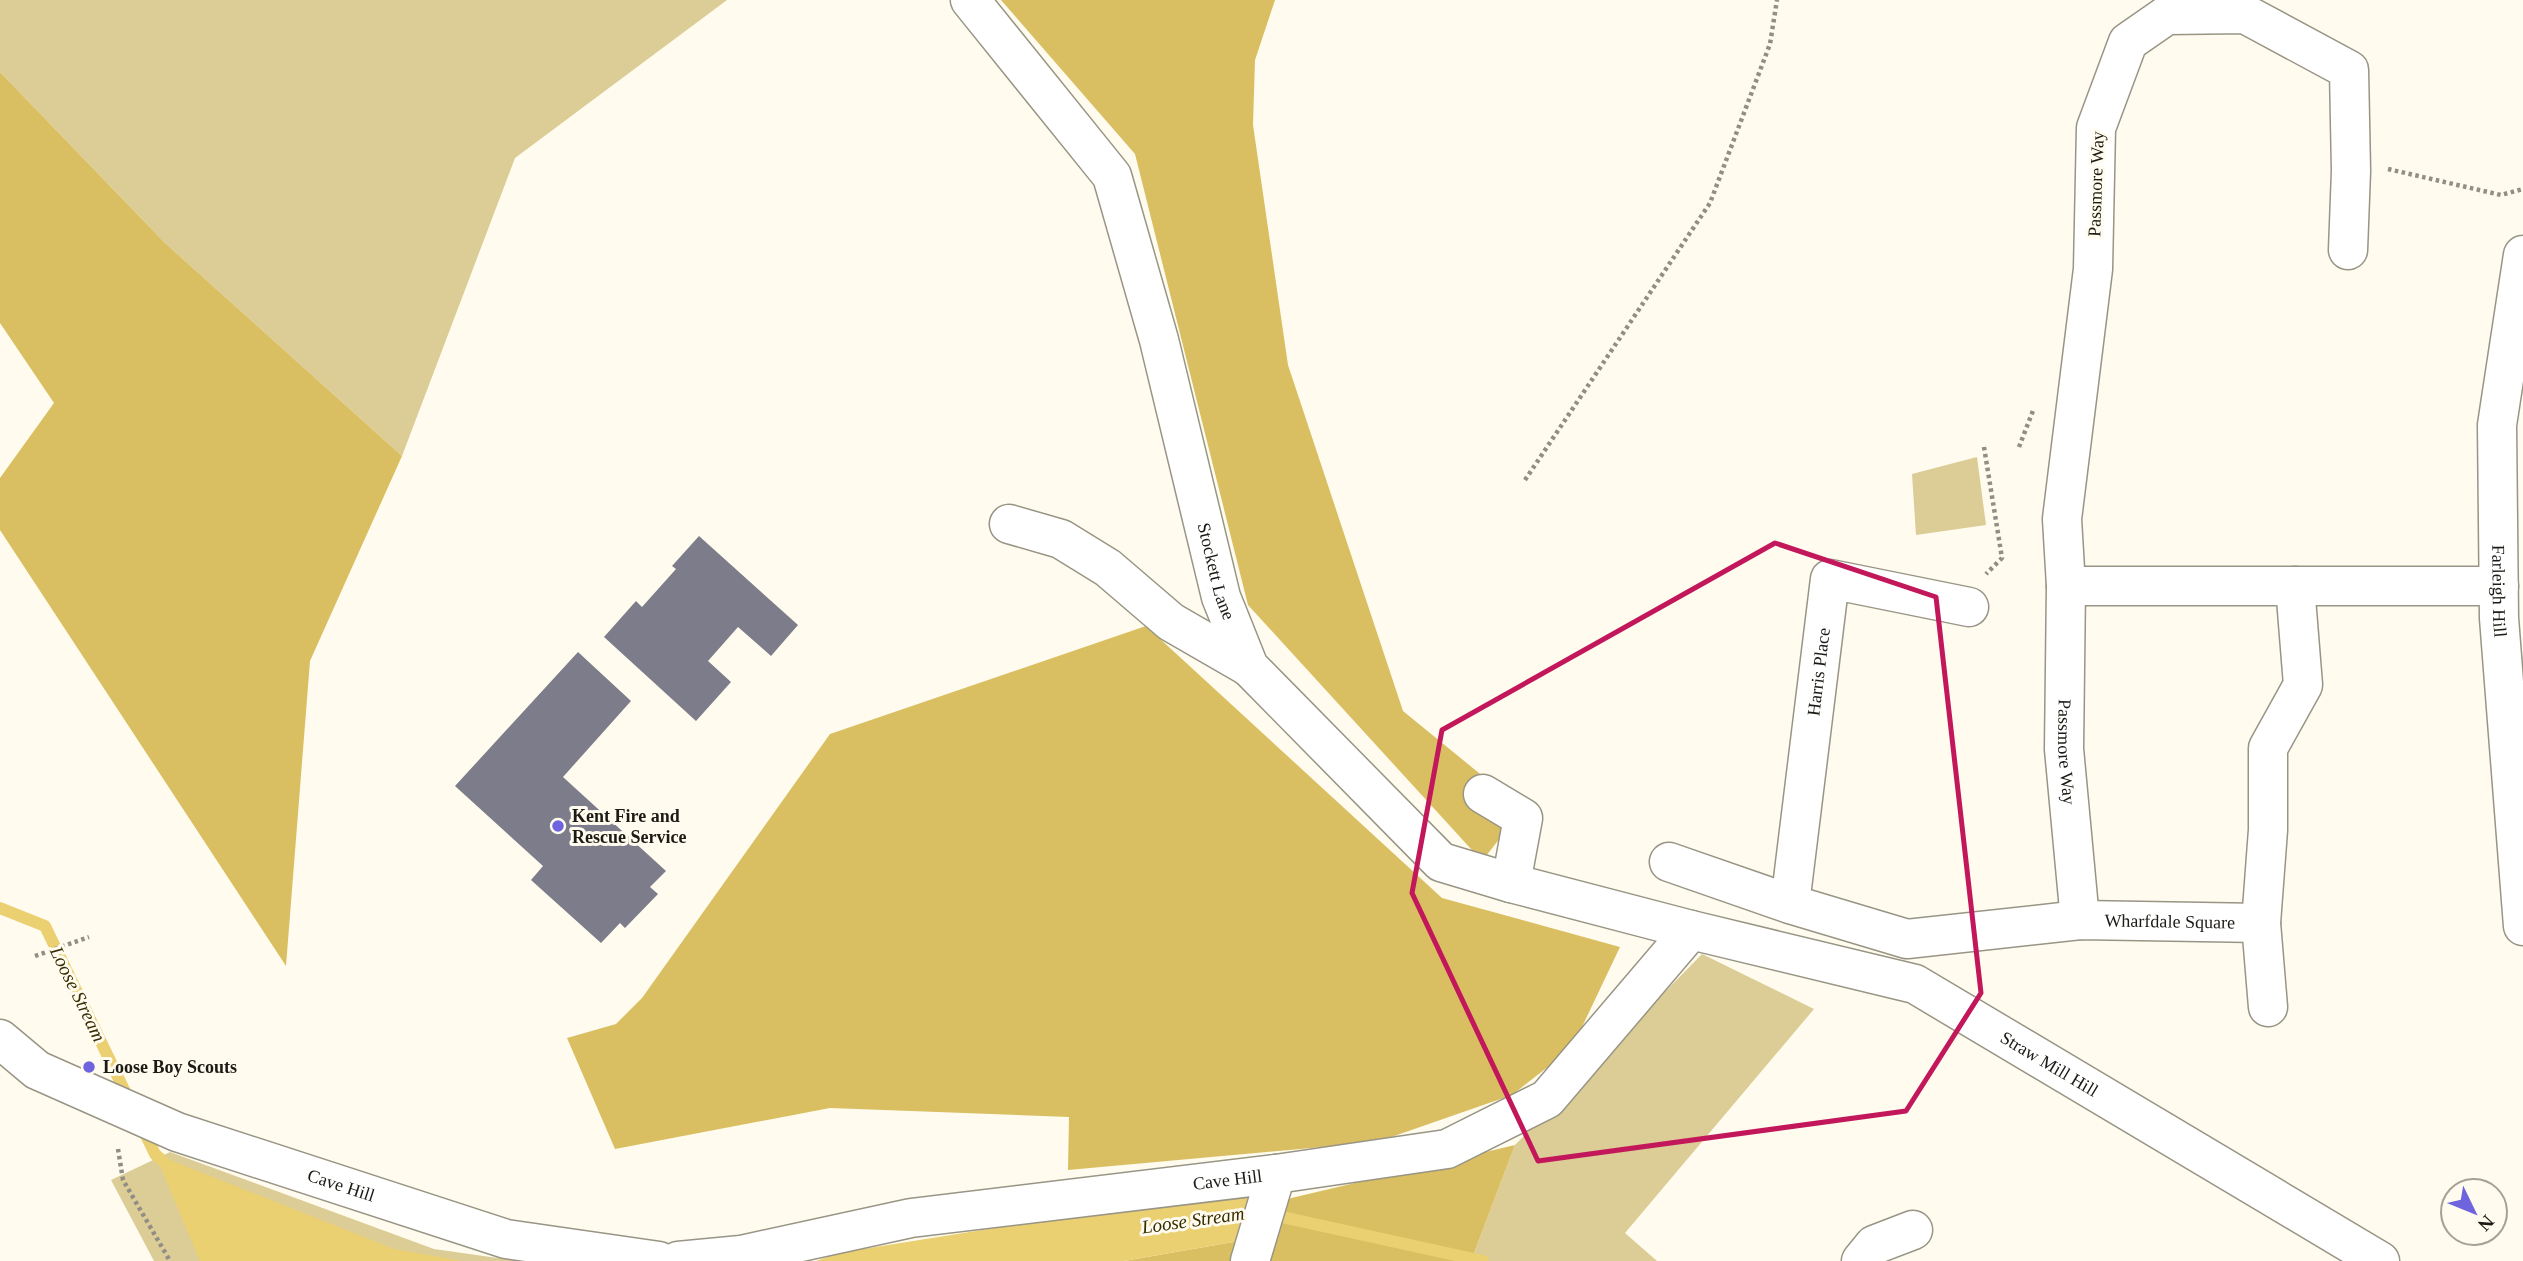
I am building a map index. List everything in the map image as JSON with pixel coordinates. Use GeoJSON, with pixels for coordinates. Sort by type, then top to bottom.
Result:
{"type":"FeatureCollection","features":[{"type":"Feature","properties":{"kind":"street","name":"Stockett Lane"},"geometry":{"type":"LineString","coordinates":[[970,0],[1112,176],[1160,340],[1221,597],[1249,667],[1441,862],[1690,930]]}},
{"type":"Feature","properties":{"kind":"street","name":"Passmore Way"},"geometry":{"type":"LineString","coordinates":[[2080,920],[2064,749],[2066,586],[2062,519],[2093,269],[2096,128],[2128,42],[2167,15],[2247,7],[2350,70],[2366,169],[2348,250]]}},
{"type":"Feature","properties":{"kind":"street","name":"Farleigh Hill"},"geometry":{"type":"LineString","coordinates":[[2523,255],[2497,425],[2501,653],[2520,858],[2523,926]]}},
{"type":"Feature","properties":{"kind":"street"},"geometry":{"type":"LineString","coordinates":[[1009,524],[1061,539],[1073,546],[1108,568],[1171,622],[1249,667]]}},
{"type":"Feature","properties":{"kind":"street","name":"Harris Place"},"geometry":{"type":"LineString","coordinates":[[1790,904],[1830,579],[1969,607]]}},
{"type":"Feature","properties":{"kind":"street"},"geometry":{"type":"LineString","coordinates":[[2066,586],[2499,586]]}},
{"type":"Feature","properties":{"kind":"street","name":"Wharfdale Square"},"geometry":{"type":"LineString","coordinates":[[2268,1007],[2262,923],[2268,830],[2268,748],[2303,685],[2295,586]]}},
{"type":"Feature","properties":{"kind":"street"},"geometry":{"type":"LineString","coordinates":[[1483,794],[1523,818],[1511,883]]}},
{"type":"Feature","properties":{"kind":"street"},"geometry":{"type":"LineString","coordinates":[[1669,862],[1790,904],[1907,939],[2080,920]]}},
{"type":"Feature","properties":{"kind":"street","name":"Wharfdale Square"},"geometry":{"type":"LineString","coordinates":[[2080,920],[2262,923]]}},
{"type":"Feature","properties":{"kind":"street","name":"Cave Hill"},"geometry":{"type":"LineString","coordinates":[[678,1261],[741,1255],[911,1218],[1276,1174],[1447,1149],[1547,1098],[1690,930]]}},
{"type":"Feature","properties":{"kind":"street","name":"Straw Mill Hill"},"geometry":{"type":"LineString","coordinates":[[1690,930],[1915,984],[2380,1261]]}},
{"type":"Feature","properties":{"kind":"street","name":"Cave Hill"},"geometry":{"type":"LineString","coordinates":[[0,1039],[37,1070],[177,1132],[506,1239],[659,1261]]}},
{"type":"Feature","properties":{"kind":"street"},"geometry":{"type":"LineString","coordinates":[[1251,1260],[1276,1174]]}},
{"type":"Feature","properties":{"kind":"street"},"geometry":{"type":"LineString","coordinates":[[1861,1261],[1874,1245],[1913,1230]]}},
{"type":"Feature","properties":{"kind":"path"},"geometry":{"type":"LineString","coordinates":[[1525,480],[1710,203],[1770,44],[1777,0]]}},
{"type":"Feature","properties":{"kind":"path"},"geometry":{"type":"LineString","coordinates":[[2366,169],[2501,195],[2523,189]]}},
{"type":"Feature","properties":{"kind":"path"},"geometry":{"type":"LineString","coordinates":[[2019,447],[2038,399]]}},
{"type":"Feature","properties":{"kind":"path"},"geometry":{"type":"LineString","coordinates":[[1969,607],[1988,570],[2002,558],[1984,447]]}},
{"type":"Feature","properties":{"kind":"path"},"geometry":{"type":"LineString","coordinates":[[35,956],[89,937]]}},
{"type":"Feature","properties":{"kind":"path"},"geometry":{"type":"LineString","coordinates":[[112,1103],[123,1180],[170,1261]]}},
{"type":"Feature","properties":{"kind":"highlighted area"},"geometry":{"type":"Polygon","coordinates":[[[1775,543],[1936,597],[1981,993],[1906,1111],[1538,1161],[1412,893],[1442,730],[1775,543]]]}},
{"type":"Feature","properties":{"kind":"shaded area"},"geometry":{"type":"Polygon","coordinates":[[[0,0],[727,0],[515,158],[402,456],[165,243],[0,72],[0,0]]]}},
{"type":"Feature","properties":{"kind":"shaded area"},"geometry":{"type":"Polygon","coordinates":[[[1001,0],[1275,0],[1255,60],[1253,125],[1288,365],[1403,711],[1523,809],[1482,861],[1248,605],[1135,154],[1001,0]]]}},
{"type":"Feature","properties":{"kind":"shaded area"},"geometry":{"type":"Polygon","coordinates":[[[0,72],[165,243],[402,456],[310,661],[286,966],[0,530],[0,478],[54,403],[0,323],[0,72]]]}},
{"type":"Feature","properties":{"kind":"shaded area"},"geometry":{"type":"Polygon","coordinates":[[[1977,457],[1986,525],[1916,535],[1912,474],[1977,457]]]}},
{"type":"Feature","properties":{"kind":"shaded area"},"geometry":{"type":"Polygon","coordinates":[[[1146,626],[1442,898],[1620,947],[1572,1048],[1512,1095],[1377,1142],[1068,1170],[1069,1117],[830,1108],[615,1149],[567,1038],[616,1024],[642,998],[830,734],[1146,626]]]}},
{"type":"Feature","properties":{"kind":"shaded area"},"geometry":{"type":"Polygon","coordinates":[[[1702,954],[1814,1009],[1625,1233],[1657,1261],[1471,1261],[1515,1145],[1702,954]]]}},
{"type":"Feature","properties":{"kind":"shaded area"},"geometry":{"type":"Polygon","coordinates":[[[1515,1145],[1471,1261],[1124,1261],[1245,1240],[1283,1200],[1515,1145]]]}},
{"type":"Feature","properties":{"kind":"shaded area"},"geometry":{"type":"Polygon","coordinates":[[[170,1152],[434,1249],[518,1261],[154,1261],[111,1180],[170,1152]]]}},
{"type":"Feature","properties":{"kind":"water"},"geometry":{"type":"Polygon","coordinates":[[[155,1154],[394,1249],[462,1261],[200,1261],[155,1154]]]}},
{"type":"Feature","properties":{"kind":"water"},"geometry":{"type":"Polygon","coordinates":[[[1258,1186],[1245,1240],[1124,1261],[816,1261],[838,1253],[1258,1186]]]}},
{"type":"Feature","properties":{"kind":"building"},"geometry":{"type":"Polygon","coordinates":[[[699,536],[798,625],[771,656],[738,627],[708,661],[731,682],[696,721],[604,637],[636,601],[642,607],[676,569],[672,566],[699,536]]]}},
{"type":"Feature","properties":{"kind":"building","name":"Kent Fire and Rescue Service"},"geometry":{"type":"Polygon","coordinates":[[[578,652],[631,701],[563,777],[666,871],[650,887],[658,894],[625,928],[620,923],[601,943],[531,880],[543,866],[455,786],[578,652]]]}},
{"type":"Feature","properties":{"kind":"waterway","name":"Loose Stream"},"geometry":{"type":"LineString","coordinates":[[0,908],[45,926],[129,1100]]}},
{"type":"Feature","properties":{"kind":"waterway","name":"Loose Stream"},"geometry":{"type":"LineString","coordinates":[[141,1125],[155,1154],[167,1165]]}},
{"type":"Feature","properties":{"kind":"waterway","name":"Loose Stream"},"geometry":{"type":"LineString","coordinates":[[1268,1214],[1483,1261]]}},
{"type":"Feature","properties":{"kind":"place","name":"Kent Fire and Rescue Service"},"geometry":{"type":"Point","coordinates":[558,826]}},
{"type":"Feature","properties":{"kind":"place","name":"Loose Boy Scouts"},"geometry":{"type":"Point","coordinates":[89,1067]}}]}
